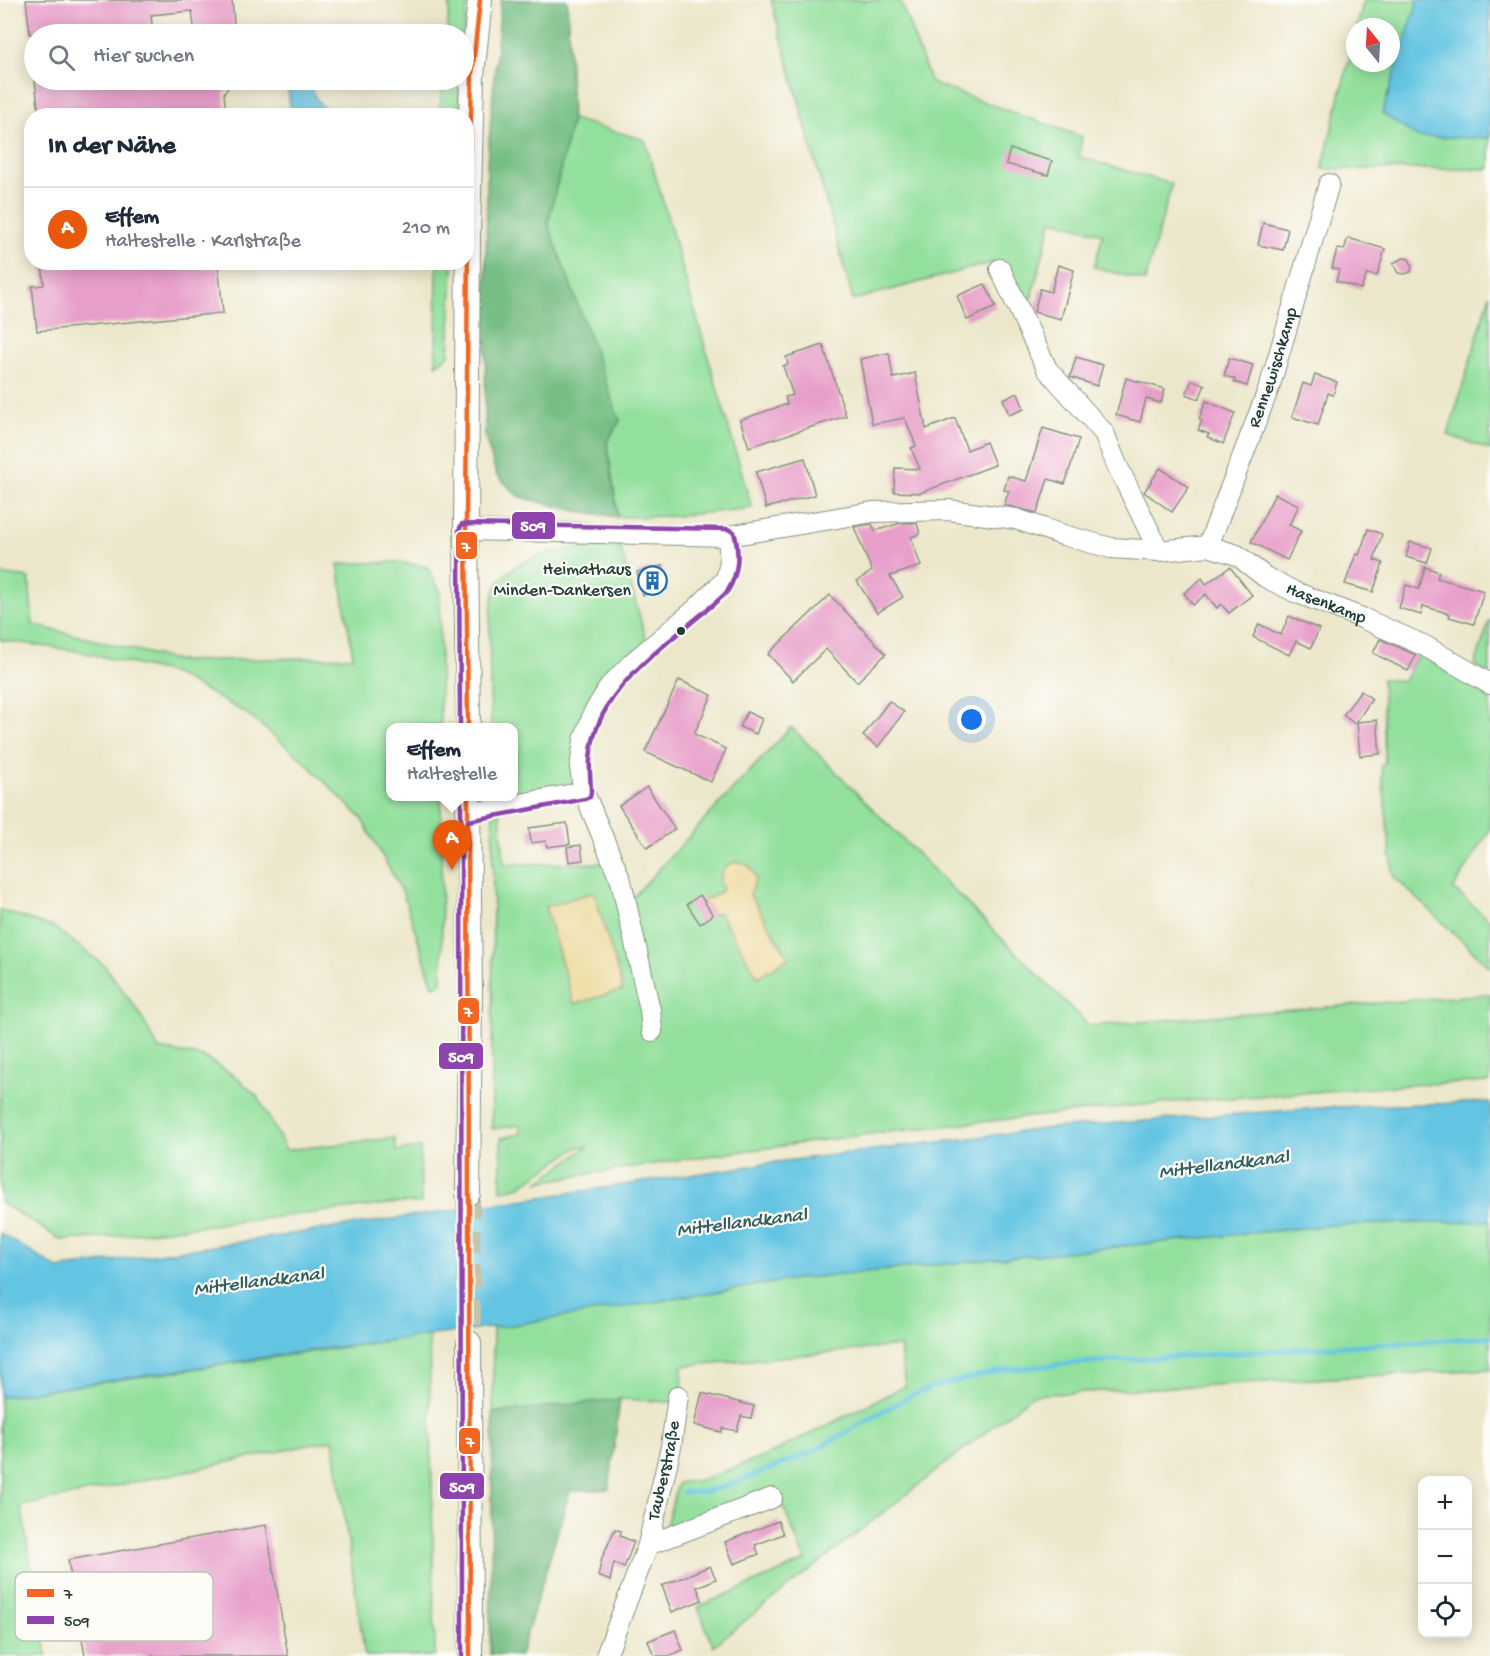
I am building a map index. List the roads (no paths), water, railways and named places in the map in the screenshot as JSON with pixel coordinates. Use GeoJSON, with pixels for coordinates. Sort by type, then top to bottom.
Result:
{"type":"FeatureCollection","features":[{"type":"Feature","properties":{"kind":"street"},"geometry":{"type":"LineString","coordinates":[[474,56],[480,0]]}},
{"type":"Feature","properties":{"kind":"street"},"geometry":{"type":"LineString","coordinates":[[471,108],[472,90]]}},
{"type":"Feature","properties":{"kind":"street","name":"Rennewischkamp"},"geometry":{"type":"LineString","coordinates":[[1208,546],[1270,385],[1329,184]]}},
{"type":"Feature","properties":{"kind":"street"},"geometry":{"type":"LineString","coordinates":[[1000,269],[1047,369],[1104,433],[1159,551]]}},
{"type":"Feature","properties":{"kind":"street"},"geometry":{"type":"LineString","coordinates":[[468,270],[466,530],[468,723]]}},
{"type":"Feature","properties":{"kind":"street","name":"Hasenkamp"},"geometry":{"type":"LineString","coordinates":[[466,530],[728,536],[873,512],[949,510],[1016,519],[1111,548],[1159,551],[1208,546],[1237,555],[1265,577],[1295,592],[1425,646],[1490,684]]}},
{"type":"Feature","properties":{"kind":"street"},"geometry":{"type":"LineString","coordinates":[[652,1031],[650,1010],[621,881],[584,792],[580,768],[584,740],[593,714],[610,686],[632,663],[695,610],[726,579],[730,562],[728,536]]}},
{"type":"Feature","properties":{"kind":"street"},"geometry":{"type":"LineString","coordinates":[[518,799],[584,792]]}},
{"type":"Feature","properties":{"kind":"street"},"geometry":{"type":"LineString","coordinates":[[468,1193],[470,984],[467,805],[503,801]]}},
{"type":"Feature","properties":{"kind":"street"},"geometry":{"type":"LineString","coordinates":[[469,1343],[470,1656]]}},
{"type":"Feature","properties":{"kind":"street","name":"Tauberstraße"},"geometry":{"type":"LineString","coordinates":[[606,1656],[648,1545],[671,1447],[678,1396]]}},
{"type":"Feature","properties":{"kind":"street","name":"Tauberstraße"},"geometry":{"type":"LineString","coordinates":[[648,1545],[772,1498]]}},
{"type":"Feature","properties":{"kind":"water"},"geometry":{"type":"Polygon","coordinates":[[[1418,0],[1490,0],[1490,138],[1417,137],[1382,113],[1395,72],[1400,72],[1400,56],[1418,0]]]}},
{"type":"Feature","properties":{"kind":"water"},"geometry":{"type":"Polygon","coordinates":[[[288,90],[313,90],[316,99],[326,108],[290,108],[288,90]]]}},
{"type":"Feature","properties":{"kind":"water","name":"Mittellandkanal"},"geometry":{"type":"Polygon","coordinates":[[[1490,1102],[1490,1221],[1332,1225],[795,1279],[513,1325],[320,1349],[0,1397],[0,1233],[58,1269],[777,1162],[1051,1128],[1332,1107],[1490,1102]]]}},
{"type":"Feature","properties":{"kind":"waterway"},"geometry":{"type":"LineString","coordinates":[[683,1492],[705,1492],[726,1486],[808,1454],[912,1395],[937,1386],[1002,1370],[1076,1363],[1490,1337]]}},
{"type":"Feature","properties":{"kind":"tunnel"},"geometry":{"type":"LineString","coordinates":[[468,1193],[469,1343]]}},
{"type":"Feature","properties":{"kind":"place","name":"Heimathaus Minden-Dankersen"},"geometry":{"type":"Point","coordinates":[652,580]}},
{"type":"Feature","properties":{"kind":"place","name":"Effem"},"geometry":{"type":"Point","coordinates":[452,870]}}]}
